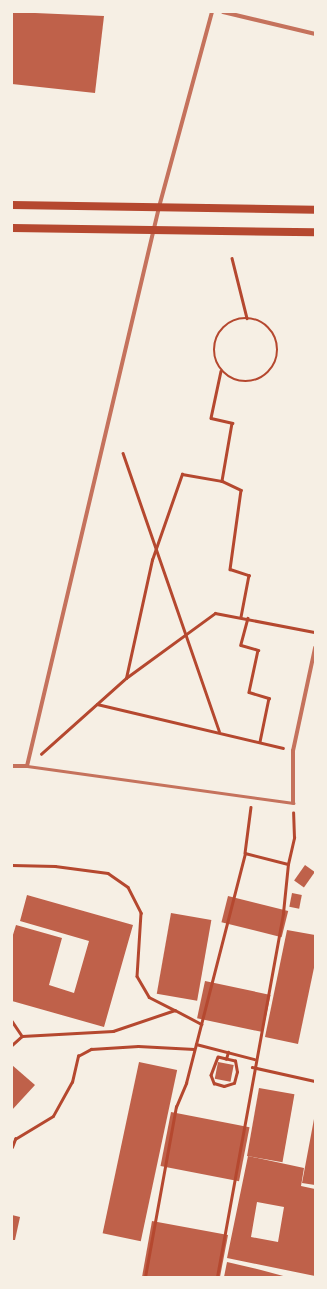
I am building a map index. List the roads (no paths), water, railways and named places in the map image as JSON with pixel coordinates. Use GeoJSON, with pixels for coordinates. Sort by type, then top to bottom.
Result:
{"type":"FeatureCollection","features":[{"type":"Feature","properties":{"kind":"main road"},"geometry":{"type":"LineString","coordinates":[[12,205],[315,210]]}},
{"type":"Feature","properties":{"kind":"main road"},"geometry":{"type":"LineString","coordinates":[[12,228],[315,232]]}},
{"type":"Feature","properties":{"kind":"street"},"geometry":{"type":"LineString","coordinates":[[12,766],[27,766],[159,207],[212,12]]}},
{"type":"Feature","properties":{"kind":"street"},"geometry":{"type":"LineString","coordinates":[[223,12],[315,34]]}},
{"type":"Feature","properties":{"kind":"street"},"geometry":{"type":"LineString","coordinates":[[292,803],[293,751],[315,648]]}},
{"type":"Feature","properties":{"kind":"lane"},"geometry":{"type":"LineString","coordinates":[[27,766],[252,799],[292,803]]}}]}
